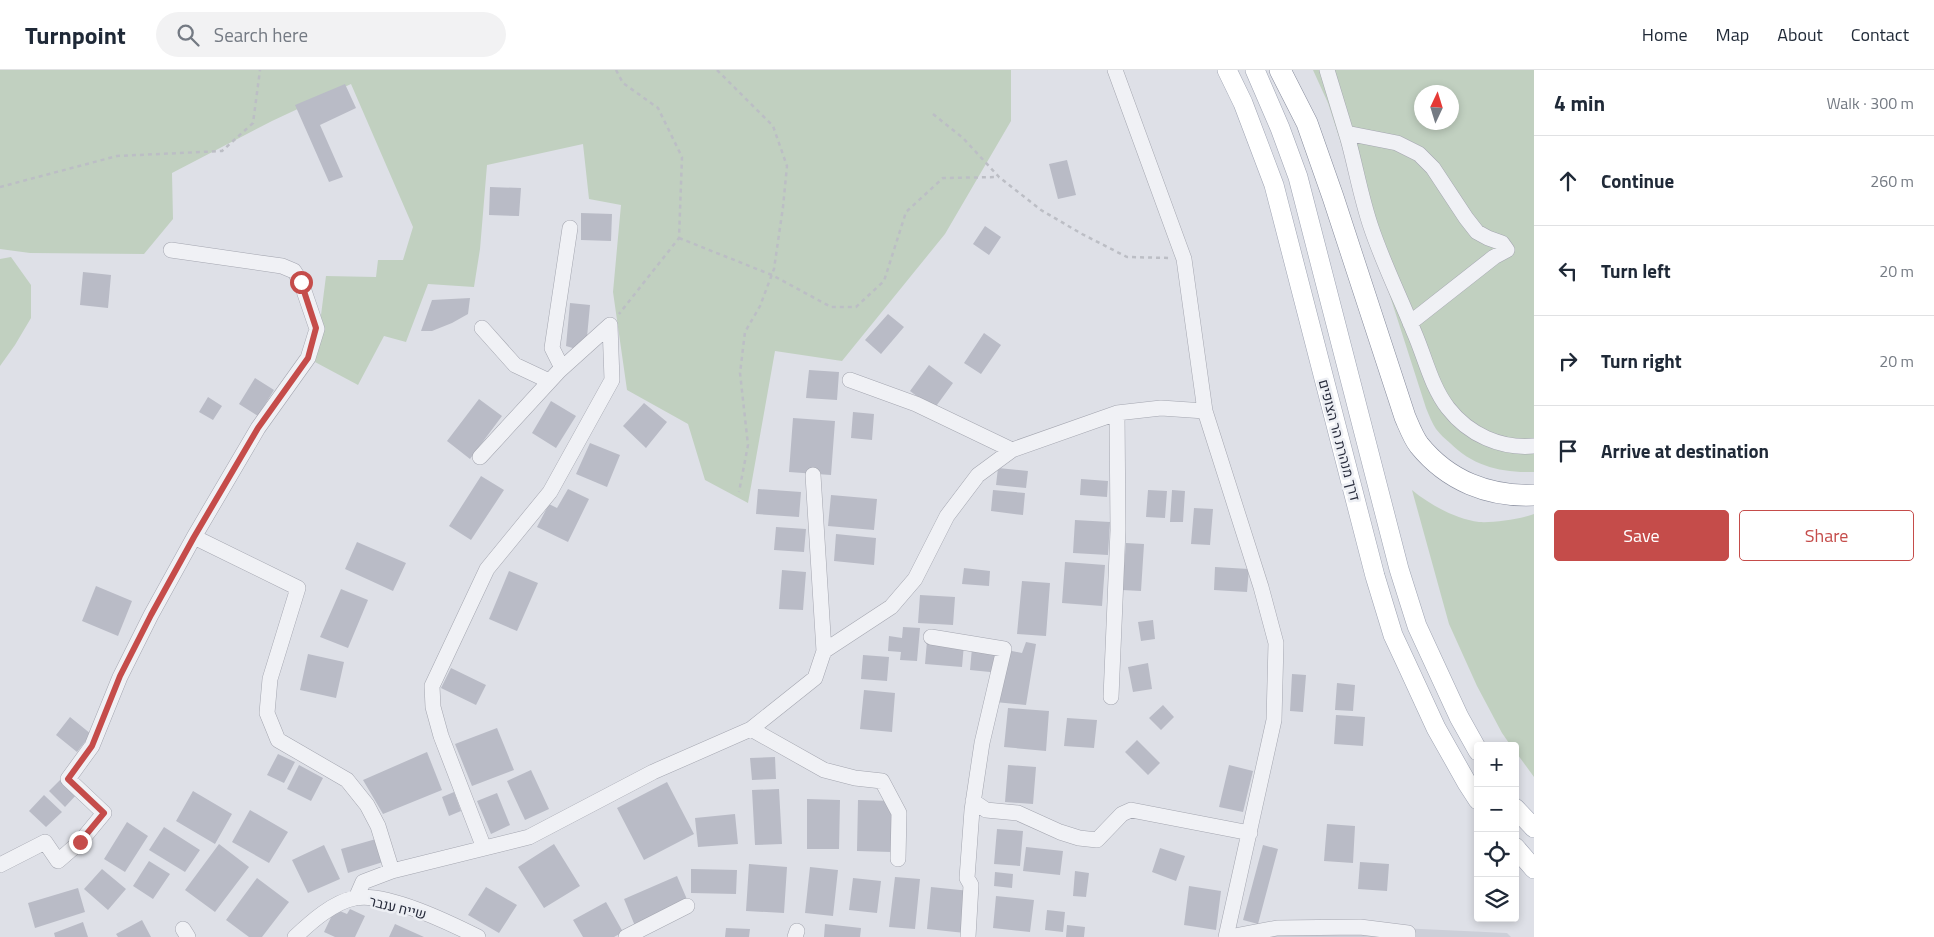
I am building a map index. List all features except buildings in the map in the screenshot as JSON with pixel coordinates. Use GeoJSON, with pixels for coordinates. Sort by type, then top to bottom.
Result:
{"type":"FeatureCollection","features":[{"type":"Feature","properties":{"kind":"highway"},"geometry":{"type":"LineString","coordinates":[[1280,70],[1307,123],[1333,196],[1404,417],[1418,444],[1445,470],[1469,485],[1489,492],[1516,496],[1534,495]]}},
{"type":"Feature","properties":{"kind":"main road","name":"דרך מנהרת הר הצופים"},"geometry":{"type":"LineString","coordinates":[[1227,70],[1243,103],[1274,184],[1375,576],[1393,635],[1436,728],[1474,794]]}},
{"type":"Feature","properties":{"kind":"main road","name":"דרך מנהרת הר הצופים"},"geometry":{"type":"LineString","coordinates":[[1256,70],[1298,177],[1399,569],[1417,626],[1459,717],[1474,744]]}},
{"type":"Feature","properties":{"kind":"main road"},"geometry":{"type":"LineString","coordinates":[[1519,812],[1534,828]]}},
{"type":"Feature","properties":{"kind":"main road"},"geometry":{"type":"LineString","coordinates":[[1519,852],[1534,869]]}},
{"type":"Feature","properties":{"kind":"street"},"geometry":{"type":"LineString","coordinates":[[1115,70],[1184,259],[1205,411],[1261,587],[1276,643],[1274,720],[1227,937],[1277,928],[1360,927],[1408,935]]}},
{"type":"Feature","properties":{"kind":"street"},"geometry":{"type":"LineString","coordinates":[[1327,70],[1346,132],[1370,226],[1387,272],[1434,384],[1448,408],[1471,430],[1493,442],[1517,448],[1534,446]]}},
{"type":"Feature","properties":{"kind":"street"},"geometry":{"type":"LineString","coordinates":[[1346,132],[1397,143],[1419,154],[1433,168],[1477,232],[1502,242],[1507,250],[1494,257],[1410,323]]}},
{"type":"Feature","properties":{"kind":"street"},"geometry":{"type":"LineString","coordinates":[[562,368],[552,348],[570,228]]}},
{"type":"Feature","properties":{"kind":"street"},"geometry":{"type":"LineString","coordinates":[[0,865],[45,842],[58,861],[80,842],[104,813],[68,779],[92,746],[120,676],[194,537],[258,428],[308,358],[316,328],[301,282],[294,271],[282,266],[171,250]]}},
{"type":"Feature","properties":{"kind":"street"},"geometry":{"type":"LineString","coordinates":[[480,457],[549,381],[610,325]]}},
{"type":"Feature","properties":{"kind":"street"},"geometry":{"type":"LineString","coordinates":[[484,848],[441,736],[433,707],[432,686],[487,570],[550,492],[612,380],[610,325]]}},
{"type":"Feature","properties":{"kind":"street"},"geometry":{"type":"LineString","coordinates":[[482,328],[514,365],[549,381]]}},
{"type":"Feature","properties":{"kind":"street"},"geometry":{"type":"LineString","coordinates":[[850,380],[916,404],[1012,450]]}},
{"type":"Feature","properties":{"kind":"street"},"geometry":{"type":"LineString","coordinates":[[824,651],[891,607],[915,579],[947,516],[978,475],[1012,450],[1118,413],[1161,408],[1205,411]]}},
{"type":"Feature","properties":{"kind":"street"},"geometry":{"type":"LineString","coordinates":[[1111,697],[1118,530],[1118,413]]}},
{"type":"Feature","properties":{"kind":"street"},"geometry":{"type":"LineString","coordinates":[[356,898],[363,882],[392,871],[529,838],[653,772],[751,729],[815,678],[824,651],[813,475]]}},
{"type":"Feature","properties":{"kind":"street"},"geometry":{"type":"LineString","coordinates":[[194,537],[298,588],[270,679],[267,714],[278,740],[347,780],[367,805],[378,826],[392,871]]}},
{"type":"Feature","properties":{"kind":"street"},"geometry":{"type":"LineString","coordinates":[[931,636],[1004,649],[982,743],[973,801],[967,878],[971,885],[968,937]]}},
{"type":"Feature","properties":{"kind":"street"},"geometry":{"type":"LineString","coordinates":[[751,729],[824,770],[855,778],[882,781],[899,812],[898,860]]}},
{"type":"Feature","properties":{"kind":"street"},"geometry":{"type":"LineString","coordinates":[[973,801],[986,810],[1018,814],[1079,838],[1097,840],[1122,814],[1131,810],[1250,832]]}},
{"type":"Feature","properties":{"kind":"street","name":"שייח ענבר"},"geometry":{"type":"LineString","coordinates":[[295,937],[339,904],[356,898],[376,899],[406,906],[440,919],[478,937]]}},
{"type":"Feature","properties":{"kind":"street"},"geometry":{"type":"LineString","coordinates":[[626,937],[687,906]]}},
{"type":"Feature","properties":{"kind":"path"},"geometry":{"type":"LineString","coordinates":[[0,188],[118,156],[222,151],[253,123],[260,70]]}},
{"type":"Feature","properties":{"kind":"path"},"geometry":{"type":"LineString","coordinates":[[610,325],[680,238],[682,157],[658,108],[623,83],[616,70]]}},
{"type":"Feature","properties":{"kind":"path"},"geometry":{"type":"LineString","coordinates":[[717,70],[773,126],[787,166],[783,207],[772,275],[760,306],[745,332],[740,373],[748,445],[739,492]]}},
{"type":"Feature","properties":{"kind":"path"},"geometry":{"type":"LineString","coordinates":[[933,114],[963,138],[999,177],[1041,210],[1082,234],[1126,257],[1184,259]]}},
{"type":"Feature","properties":{"kind":"path"},"geometry":{"type":"LineString","coordinates":[[680,238],[772,275],[831,306],[856,307],[884,281],[906,212],[943,178],[999,177]]}},
{"type":"Feature","properties":{"kind":"shaded area"},"geometry":{"type":"Polygon","coordinates":[[[1335,925],[1507,933],[1511,937],[1229,937],[1335,925]]]}},
{"type":"Feature","properties":{"kind":"green space"},"geometry":{"type":"Polygon","coordinates":[[[0,70],[1011,70],[1011,121],[945,234],[842,361],[775,351],[748,503],[705,480],[688,424],[627,390],[613,292],[621,205],[589,199],[583,144],[487,165],[480,249],[474,287],[428,284],[406,342],[384,336],[358,385],[315,362],[326,276],[376,277],[378,260],[403,260],[413,227],[351,84],[272,121],[172,173],[173,219],[144,254],[30,253],[0,249],[0,70]]]}},
{"type":"Feature","properties":{"kind":"green space"},"geometry":{"type":"Polygon","coordinates":[[[1313,70],[1534,70],[1534,472],[1510,471],[1478,463],[1459,451],[1438,431],[1426,408],[1328,103],[1313,70]]]}},
{"type":"Feature","properties":{"kind":"green space"},"geometry":{"type":"Polygon","coordinates":[[[11,257],[31,285],[31,318],[0,366],[0,259],[11,257]]]}},
{"type":"Feature","properties":{"kind":"green space"},"geometry":{"type":"Polygon","coordinates":[[[1412,490],[1444,510],[1461,518],[1479,522],[1522,518],[1534,514],[1534,777],[1519,756],[1519,742],[1508,742],[1502,733],[1477,686],[1449,624],[1412,490]]]}},
{"type":"Feature","properties":{"kind":"route"},"geometry":{"type":"LineString","coordinates":[[80,842],[104,813],[68,779],[92,746],[120,676],[194,537],[258,428],[308,358],[316,328],[301,282]]}}]}
